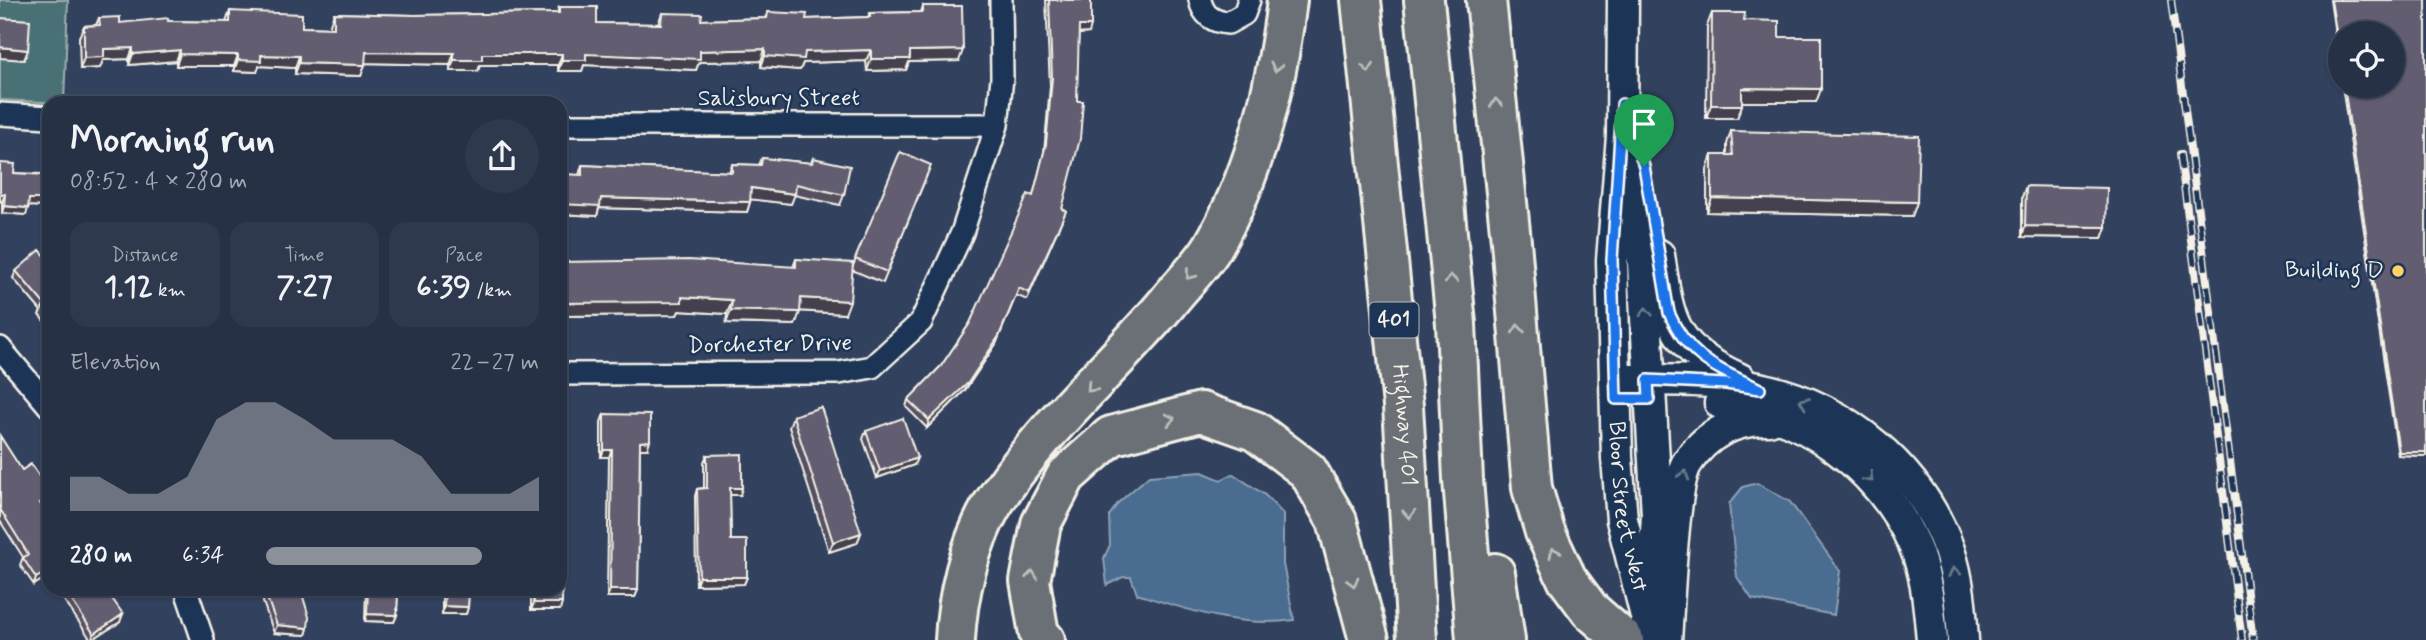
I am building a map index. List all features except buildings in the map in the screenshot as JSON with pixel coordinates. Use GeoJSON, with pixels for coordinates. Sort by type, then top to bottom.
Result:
{"type":"FeatureCollection","features":[{"type":"Feature","properties":{"kind":"highway"},"geometry":{"type":"LineString","coordinates":[[955,640],[963,585],[990,509],[1018,470],[1138,339],[1211,249],[1250,168],[1281,47],[1287,0]]}},
{"type":"Feature","properties":{"kind":"highway","name":"Highway 401"},"geometry":{"type":"LineString","coordinates":[[1361,0],[1403,406],[1417,640]]}},
{"type":"Feature","properties":{"kind":"highway"},"geometry":{"type":"LineString","coordinates":[[1423,0],[1455,324],[1463,480],[1476,640]]}},
{"type":"Feature","properties":{"kind":"highway"},"geometry":{"type":"LineString","coordinates":[[1486,0],[1511,241],[1532,488],[1545,532],[1567,579],[1590,610],[1648,636]]}},
{"type":"Feature","properties":{"kind":"highway"},"geometry":{"type":"LineString","coordinates":[[1455,324],[1505,640]]}},
{"type":"Feature","properties":{"kind":"highway"},"geometry":{"type":"LineString","coordinates":[[1045,640],[1039,634],[1030,581],[1041,524],[1066,476],[1111,436],[1201,412],[1255,431],[1308,471],[1337,521],[1369,640]]}},
{"type":"Feature","properties":{"kind":"main road","name":"Bloor Street West"},"geometry":{"type":"LineString","coordinates":[[1623,0],[1622,136],[1612,260],[1615,390],[1622,520],[1648,636]]}},
{"type":"Feature","properties":{"kind":"main road"},"geometry":{"type":"LineString","coordinates":[[1622,104],[1644,166],[1669,313],[1678,334],[1699,357],[1760,389]]}},
{"type":"Feature","properties":{"kind":"main road","name":"Bloor Street West"},"geometry":{"type":"LineString","coordinates":[[1622,136],[1639,224],[1657,515],[1648,636]]}},
{"type":"Feature","properties":{"kind":"main road"},"geometry":{"type":"LineString","coordinates":[[1615,390],[1726,384],[1760,389],[1806,402],[1837,417],[1904,471],[1930,506],[1950,552],[1960,599],[1963,640]]}},
{"type":"Feature","properties":{"kind":"main road"},"geometry":{"type":"LineString","coordinates":[[1649,390],[1731,404],[1792,421],[1841,451],[1883,492],[1904,524],[1925,578],[1932,640]]}},
{"type":"Feature","properties":{"kind":"main road"},"geometry":{"type":"LineString","coordinates":[[1648,636],[1686,464],[1712,437],[1734,424],[1758,420],[1792,421]]}},
{"type":"Feature","properties":{"kind":"street","name":"Dorchester Drive"},"geometry":{"type":"LineString","coordinates":[[567,374],[839,373],[873,367],[920,322],[962,233],[997,125],[1002,78],[1001,0]]}},
{"type":"Feature","properties":{"kind":"street"},"geometry":{"type":"LineString","coordinates":[[1200,0],[1202,10],[1211,19],[1228,23],[1244,15],[1250,0]]}},
{"type":"Feature","properties":{"kind":"street"},"geometry":{"type":"LineString","coordinates":[[0,114],[42,117]]}},
{"type":"Feature","properties":{"kind":"street","name":"Salisbury Street"},"geometry":{"type":"LineString","coordinates":[[567,125],[997,125]]}},
{"type":"Feature","properties":{"kind":"street"},"geometry":{"type":"LineString","coordinates":[[0,348],[42,398]]}},
{"type":"Feature","properties":{"kind":"street"},"geometry":{"type":"LineString","coordinates":[[188,596],[203,640]]}},
{"type":"Feature","properties":{"kind":"green space"},"geometry":{"type":"Polygon","coordinates":[[[0,0],[68,0],[64,96],[42,96],[42,102],[0,100],[0,0]]]}},
{"type":"Feature","properties":{"kind":"water"},"geometry":{"type":"Polygon","coordinates":[[[1202,472],[1221,480],[1233,474],[1265,495],[1283,514],[1283,564],[1294,620],[1254,622],[1195,611],[1137,594],[1131,577],[1123,577],[1107,585],[1104,558],[1110,545],[1109,516],[1119,502],[1149,476],[1202,472]]]}},
{"type":"Feature","properties":{"kind":"water"},"geometry":{"type":"Polygon","coordinates":[[[1757,483],[1790,502],[1840,571],[1834,615],[1752,599],[1737,577],[1729,504],[1743,487],[1757,483]]]}},
{"type":"Feature","properties":{"kind":"railway"},"geometry":{"type":"LineString","coordinates":[[2171,0],[2253,640]]}},
{"type":"Feature","properties":{"kind":"railway"},"geometry":{"type":"LineString","coordinates":[[2180,154],[2242,640]]}},
{"type":"Feature","properties":{"kind":"place","name":"Building D"},"geometry":{"type":"Point","coordinates":[2398,271]}},
{"type":"Feature","properties":{"kind":"route"},"geometry":{"type":"LineString","coordinates":[[1622,104],[1644,166],[1669,313],[1678,334],[1699,357],[1760,389],[1726,384],[1648,380],[1649,399],[1616,399],[1612,260],[1622,104]]}}]}
